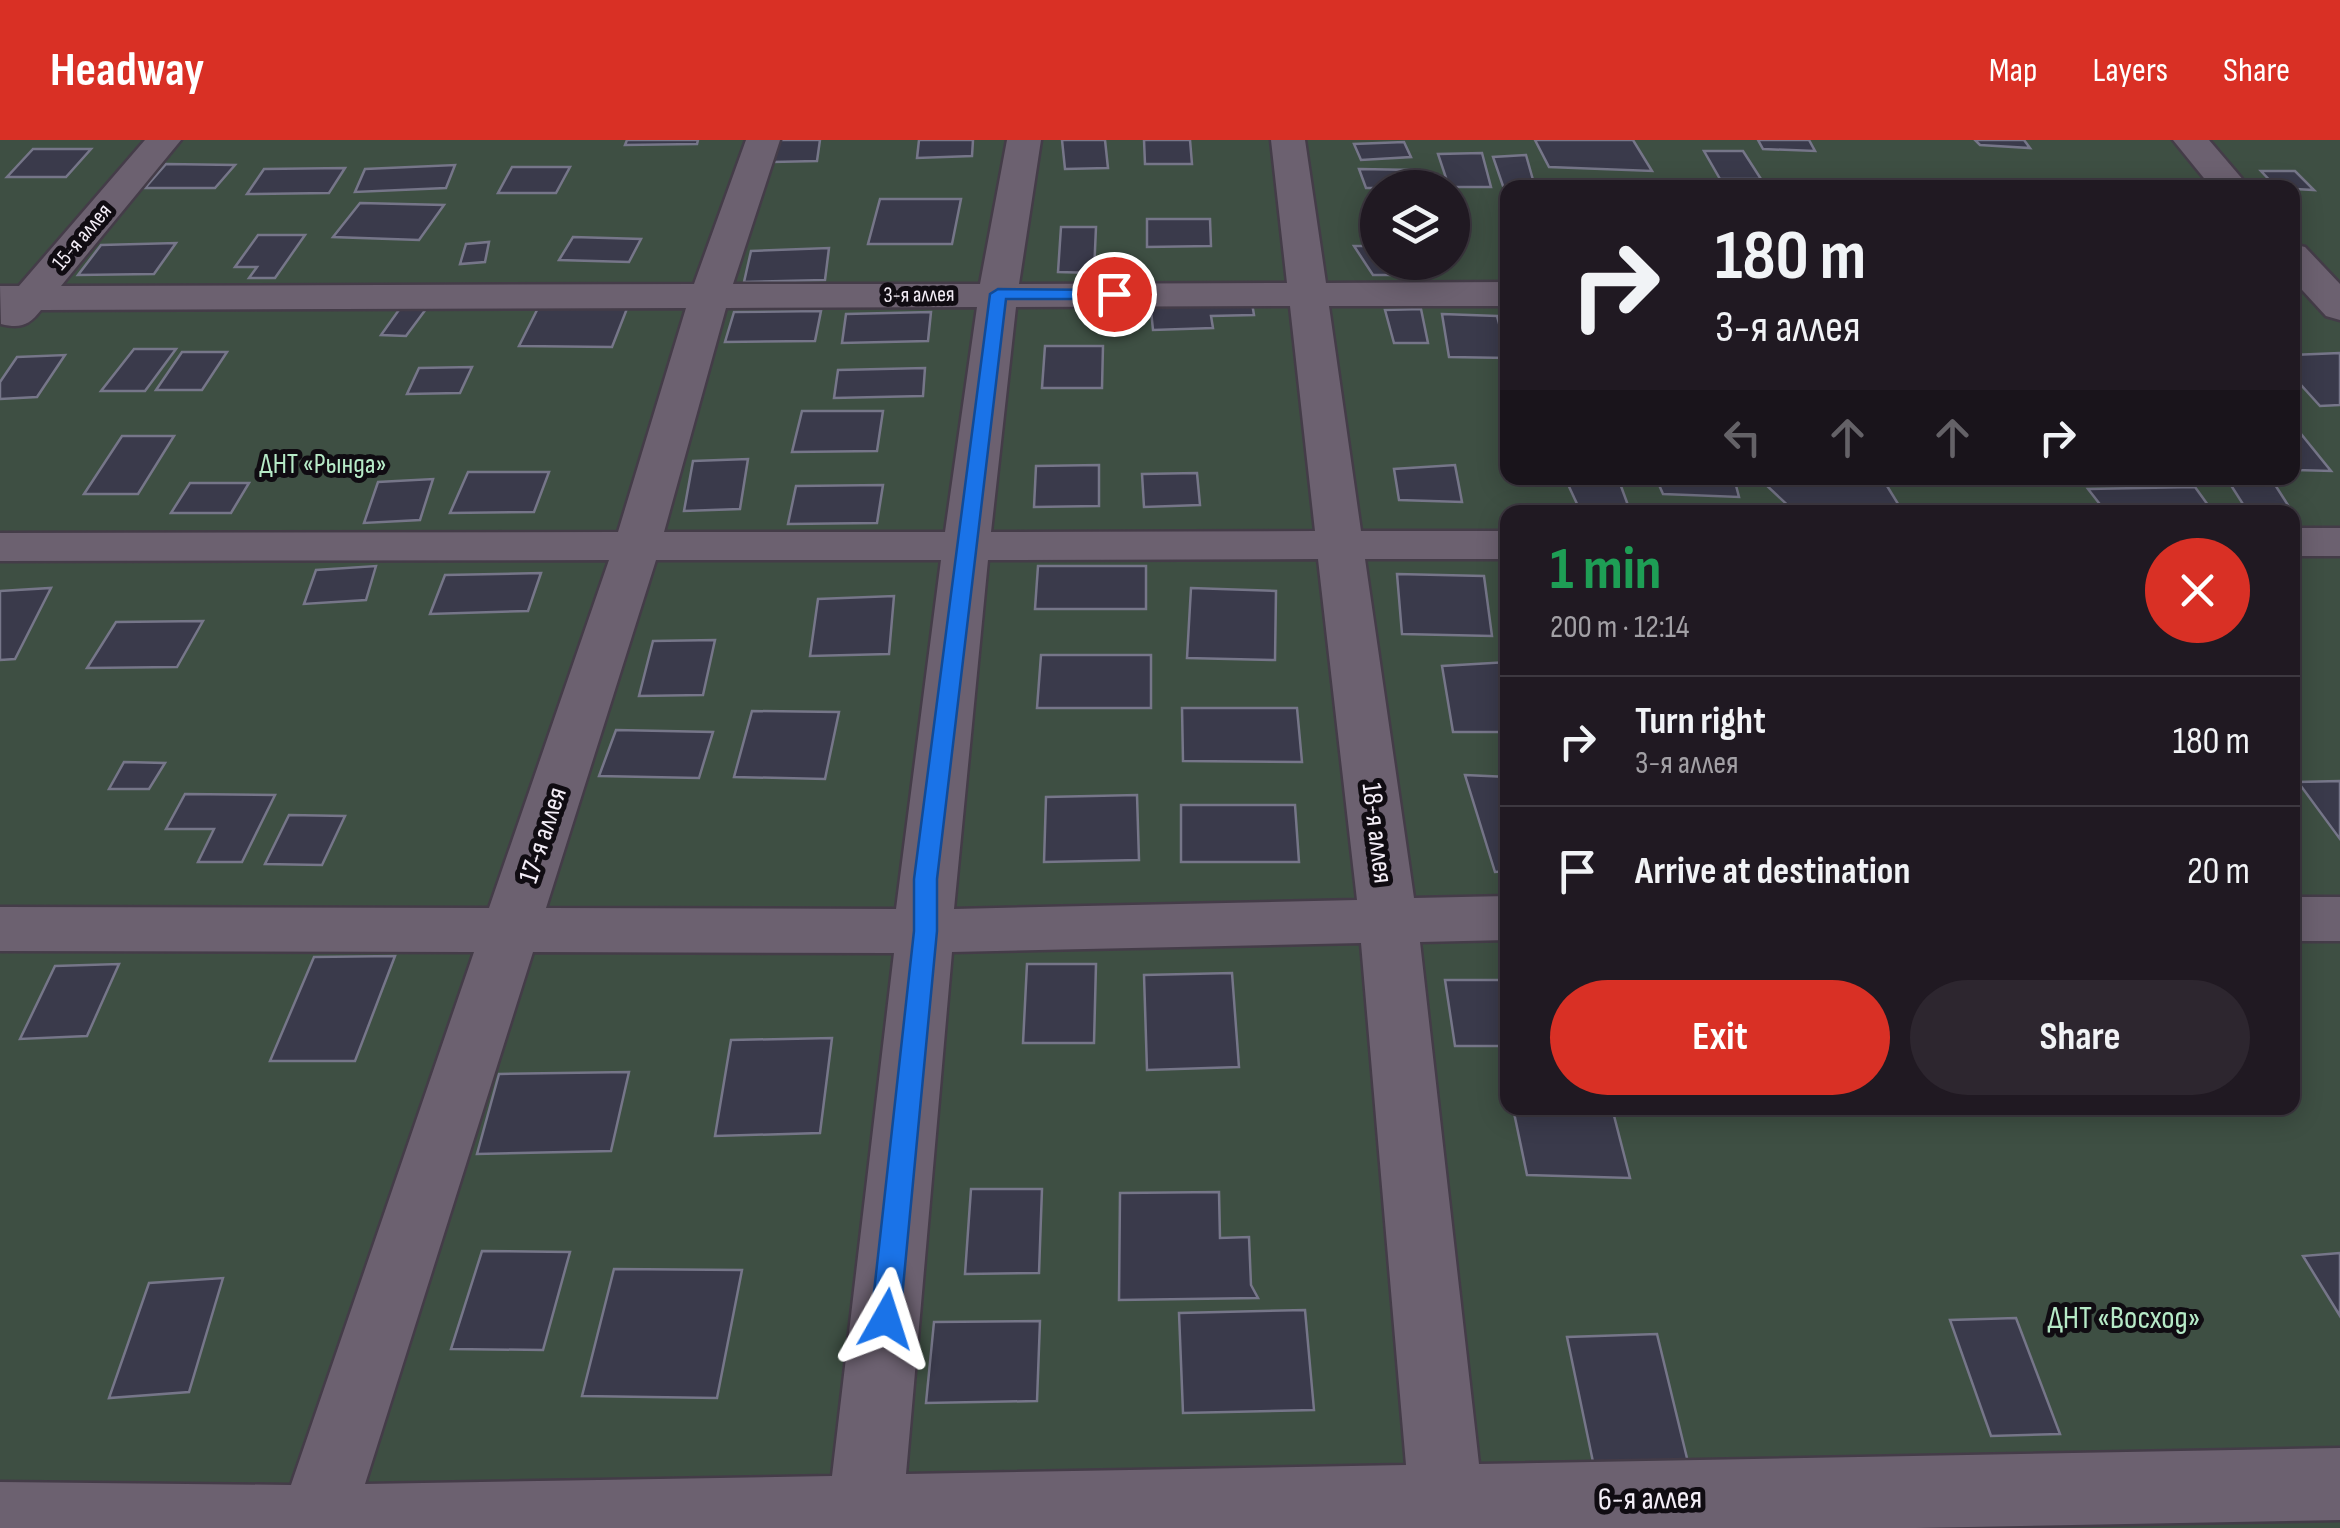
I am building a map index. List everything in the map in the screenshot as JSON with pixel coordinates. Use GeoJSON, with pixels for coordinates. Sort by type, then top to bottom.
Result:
{"type":"FeatureCollection","features":[{"type":"Feature","properties":{"kind":"street","name":"15-я аллея"},"geometry":{"type":"LineString","coordinates":[[0,334],[15,298],[164,140]]}},
{"type":"Feature","properties":{"kind":"street","name":"17-я аллея"},"geometry":{"type":"LineString","coordinates":[[315,1525],[636,549],[709,297],[763,140]]}},
{"type":"Feature","properties":{"kind":"street"},"geometry":{"type":"LineString","coordinates":[[864,1520],[926,931],[925,879],[998,294],[1024,140]]}},
{"type":"Feature","properties":{"kind":"street","name":"18-я аллея"},"geometry":{"type":"LineString","coordinates":[[1288,140],[1388,917],[1448,1516]]}},
{"type":"Feature","properties":{"kind":"street"},"geometry":{"type":"LineString","coordinates":[[2190,140],[2225,180]]}},
{"type":"Feature","properties":{"kind":"street"},"geometry":{"type":"LineString","coordinates":[[2300,265],[2324,295]]}},
{"type":"Feature","properties":{"kind":"street","name":"3-я аллея"},"geometry":{"type":"LineString","coordinates":[[15,298],[1500,294]]}},
{"type":"Feature","properties":{"kind":"street"},"geometry":{"type":"LineString","coordinates":[[2300,542],[2340,542]]}},
{"type":"Feature","properties":{"kind":"street"},"geometry":{"type":"LineString","coordinates":[[0,547],[1500,545]]}},
{"type":"Feature","properties":{"kind":"street"},"geometry":{"type":"LineString","coordinates":[[0,929],[926,931],[1388,917],[1500,918]]}},
{"type":"Feature","properties":{"kind":"street"},"geometry":{"type":"LineString","coordinates":[[2300,919],[2340,919]]}},
{"type":"Feature","properties":{"kind":"street","name":"6-я аллея"},"geometry":{"type":"LineString","coordinates":[[0,1519],[315,1525],[1448,1516],[2340,1484]]}},
{"type":"Feature","properties":{"kind":"green space"},"geometry":{"type":"Polygon","coordinates":[[[0,140],[2340,140],[2340,1528],[0,1528],[0,140]]]}},
{"type":"Feature","properties":{"kind":"building"},"geometry":{"type":"Polygon","coordinates":[[[627,140],[698,140],[697,144],[625,145],[627,140]]]}},
{"type":"Feature","properties":{"kind":"building"},"geometry":{"type":"Polygon","coordinates":[[[778,140],[820,140],[817,161],[773,162],[778,140]]]}},
{"type":"Feature","properties":{"kind":"building"},"geometry":{"type":"Polygon","coordinates":[[[919,140],[973,140],[972,156],[917,158],[919,140]]]}},
{"type":"Feature","properties":{"kind":"building"},"geometry":{"type":"Polygon","coordinates":[[[1062,140],[1105,140],[1108,168],[1065,169],[1062,140]]]}},
{"type":"Feature","properties":{"kind":"building"},"geometry":{"type":"Polygon","coordinates":[[[1144,140],[1190,140],[1192,164],[1145,164],[1144,140]]]}},
{"type":"Feature","properties":{"kind":"building"},"geometry":{"type":"Polygon","coordinates":[[[1535,140],[1633,140],[1652,171],[1549,167],[1535,140]]]}},
{"type":"Feature","properties":{"kind":"building"},"geometry":{"type":"Polygon","coordinates":[[[1758,140],[1809,140],[1815,151],[1763,149],[1758,140]]]}},
{"type":"Feature","properties":{"kind":"building"},"geometry":{"type":"Polygon","coordinates":[[[1975,140],[2024,140],[2030,148],[1980,145],[1975,140]]]}},
{"type":"Feature","properties":{"kind":"building"},"geometry":{"type":"Polygon","coordinates":[[[1404,142],[1411,157],[1361,160],[1354,144],[1404,142]]]}},
{"type":"Feature","properties":{"kind":"building"},"geometry":{"type":"Polygon","coordinates":[[[33,149],[91,149],[66,177],[7,177],[33,149]]]}},
{"type":"Feature","properties":{"kind":"building"},"geometry":{"type":"Polygon","coordinates":[[[1704,151],[1743,151],[1761,179],[1720,179],[1704,151]]]}},
{"type":"Feature","properties":{"kind":"building"},"geometry":{"type":"Polygon","coordinates":[[[1482,153],[1491,187],[1470,187],[1470,170],[1443,170],[1438,154],[1482,153]]]}},
{"type":"Feature","properties":{"kind":"building"},"geometry":{"type":"Polygon","coordinates":[[[1526,155],[1533,180],[1501,180],[1493,157],[1526,155]]]}},
{"type":"Feature","properties":{"kind":"building"},"geometry":{"type":"Polygon","coordinates":[[[166,164],[235,165],[215,188],[145,188],[166,164]]]}},
{"type":"Feature","properties":{"kind":"building"},"geometry":{"type":"Polygon","coordinates":[[[455,165],[446,188],[355,192],[365,169],[455,165]]]}},
{"type":"Feature","properties":{"kind":"building"},"geometry":{"type":"Polygon","coordinates":[[[512,167],[570,167],[556,193],[498,193],[512,167]]]}},
{"type":"Feature","properties":{"kind":"building"},"geometry":{"type":"Polygon","coordinates":[[[345,168],[329,193],[247,194],[264,169],[345,168]]]}},
{"type":"Feature","properties":{"kind":"building"},"geometry":{"type":"Polygon","coordinates":[[[2261,171],[2295,171],[2314,190],[2300,189],[2300,180],[2269,180],[2261,171]]]}},
{"type":"Feature","properties":{"kind":"building"},"geometry":{"type":"Polygon","coordinates":[[[880,199],[961,199],[952,244],[868,244],[880,199]]]}},
{"type":"Feature","properties":{"kind":"building"},"geometry":{"type":"Polygon","coordinates":[[[360,203],[444,205],[419,240],[333,237],[360,203]]]}},
{"type":"Feature","properties":{"kind":"building"},"geometry":{"type":"Polygon","coordinates":[[[1147,219],[1210,219],[1211,246],[1147,247],[1147,219]]]}},
{"type":"Feature","properties":{"kind":"building"},"geometry":{"type":"Polygon","coordinates":[[[1061,227],[1096,227],[1094,273],[1058,272],[1061,227]]]}},
{"type":"Feature","properties":{"kind":"building"},"geometry":{"type":"Polygon","coordinates":[[[258,235],[305,235],[275,278],[249,278],[257,267],[235,267],[258,235]]]}},
{"type":"Feature","properties":{"kind":"building"},"geometry":{"type":"Polygon","coordinates":[[[573,237],[641,239],[629,262],[559,260],[573,237]]]}},
{"type":"Feature","properties":{"kind":"building"},"geometry":{"type":"Polygon","coordinates":[[[489,242],[485,262],[460,264],[466,244],[489,242]]]}},
{"type":"Feature","properties":{"kind":"building"},"geometry":{"type":"Polygon","coordinates":[[[176,243],[154,274],[78,275],[101,245],[176,243]]]}},
{"type":"Feature","properties":{"kind":"building"},"geometry":{"type":"Polygon","coordinates":[[[829,248],[825,280],[744,282],[751,251],[829,248]]]}},
{"type":"Feature","properties":{"kind":"building"},"geometry":{"type":"Polygon","coordinates":[[[1251,297],[1254,315],[1211,316],[1213,328],[1153,330],[1150,301],[1251,297]]]}},
{"type":"Feature","properties":{"kind":"building"},"geometry":{"type":"Polygon","coordinates":[[[539,306],[628,306],[612,347],[519,346],[539,306]]]}},
{"type":"Feature","properties":{"kind":"building"},"geometry":{"type":"Polygon","coordinates":[[[401,307],[426,309],[406,336],[381,335],[401,307]]]}},
{"type":"Feature","properties":{"kind":"building"},"geometry":{"type":"Polygon","coordinates":[[[1421,309],[1428,343],[1394,343],[1385,310],[1421,309]]]}},
{"type":"Feature","properties":{"kind":"building"},"geometry":{"type":"Polygon","coordinates":[[[821,311],[815,341],[725,342],[734,312],[821,311]]]}},
{"type":"Feature","properties":{"kind":"building"},"geometry":{"type":"Polygon","coordinates":[[[931,312],[928,341],[842,343],[846,314],[931,312]]]}},
{"type":"Feature","properties":{"kind":"building"},"geometry":{"type":"Polygon","coordinates":[[[1442,314],[1497,316],[1500,358],[1449,357],[1442,314]]]}},
{"type":"Feature","properties":{"kind":"building"},"geometry":{"type":"Polygon","coordinates":[[[1045,346],[1103,346],[1102,388],[1042,388],[1045,346]]]}},
{"type":"Feature","properties":{"kind":"building"},"geometry":{"type":"Polygon","coordinates":[[[134,349],[176,349],[145,391],[101,391],[134,349]]]}},
{"type":"Feature","properties":{"kind":"building"},"geometry":{"type":"Polygon","coordinates":[[[182,352],[227,352],[202,390],[156,390],[182,352]]]}},
{"type":"Feature","properties":{"kind":"building"},"geometry":{"type":"Polygon","coordinates":[[[2340,353],[2340,405],[2320,406],[2300,384],[2300,355],[2340,353]]]}},
{"type":"Feature","properties":{"kind":"building"},"geometry":{"type":"Polygon","coordinates":[[[65,355],[37,397],[0,399],[0,382],[17,357],[65,355]]]}},
{"type":"Feature","properties":{"kind":"building"},"geometry":{"type":"Polygon","coordinates":[[[472,367],[460,393],[407,394],[419,368],[472,367]]]}},
{"type":"Feature","properties":{"kind":"building"},"geometry":{"type":"Polygon","coordinates":[[[925,368],[923,396],[834,398],[838,370],[925,368]]]}},
{"type":"Feature","properties":{"kind":"building"},"geometry":{"type":"Polygon","coordinates":[[[802,411],[883,411],[877,451],[792,452],[802,411]]]}},
{"type":"Feature","properties":{"kind":"building"},"geometry":{"type":"Polygon","coordinates":[[[2300,433],[2331,471],[2300,470],[2300,433]]]}},
{"type":"Feature","properties":{"kind":"building"},"geometry":{"type":"Polygon","coordinates":[[[122,436],[174,436],[138,494],[84,494],[122,436]]]}},
{"type":"Feature","properties":{"kind":"building"},"geometry":{"type":"Polygon","coordinates":[[[748,459],[740,509],[684,511],[693,461],[748,459]]]}},
{"type":"Feature","properties":{"kind":"building"},"geometry":{"type":"Polygon","coordinates":[[[1099,465],[1099,506],[1034,507],[1036,466],[1099,465]]]}},
{"type":"Feature","properties":{"kind":"building"},"geometry":{"type":"Polygon","coordinates":[[[1455,465],[1462,502],[1399,500],[1394,469],[1455,465]]]}},
{"type":"Feature","properties":{"kind":"building"},"geometry":{"type":"Polygon","coordinates":[[[468,472],[549,472],[534,512],[450,513],[468,472]]]}},
{"type":"Feature","properties":{"kind":"building"},"geometry":{"type":"Polygon","coordinates":[[[1197,473],[1200,505],[1144,507],[1142,474],[1197,473]]]}},
{"type":"Feature","properties":{"kind":"building"},"geometry":{"type":"Polygon","coordinates":[[[433,479],[420,520],[364,523],[378,482],[433,479]]]}},
{"type":"Feature","properties":{"kind":"building"},"geometry":{"type":"Polygon","coordinates":[[[190,483],[249,483],[231,513],[171,513],[190,483]]]}},
{"type":"Feature","properties":{"kind":"building"},"geometry":{"type":"Polygon","coordinates":[[[883,485],[877,523],[788,524],[796,486],[883,485]]]}},
{"type":"Feature","properties":{"kind":"building"},"geometry":{"type":"Polygon","coordinates":[[[1568,485],[1621,485],[1628,505],[1578,505],[1568,485]]]}},
{"type":"Feature","properties":{"kind":"building"},"geometry":{"type":"Polygon","coordinates":[[[1659,485],[1736,485],[1739,497],[1663,494],[1659,485]]]}},
{"type":"Feature","properties":{"kind":"building"},"geometry":{"type":"Polygon","coordinates":[[[1766,485],[1886,485],[1899,505],[1788,505],[1766,485]]]}},
{"type":"Feature","properties":{"kind":"building"},"geometry":{"type":"Polygon","coordinates":[[[2231,485],[2275,485],[2288,505],[2244,505],[2231,485]]]}},
{"type":"Feature","properties":{"kind":"building"},"geometry":{"type":"Polygon","coordinates":[[[2195,487],[2208,505],[2101,505],[2088,489],[2195,487]]]}},
{"type":"Feature","properties":{"kind":"building"},"geometry":{"type":"Polygon","coordinates":[[[376,566],[366,600],[304,604],[316,570],[376,566]]]}},
{"type":"Feature","properties":{"kind":"building"},"geometry":{"type":"Polygon","coordinates":[[[1038,566],[1146,566],[1146,609],[1035,609],[1038,566]]]}},
{"type":"Feature","properties":{"kind":"building"},"geometry":{"type":"Polygon","coordinates":[[[541,573],[528,611],[430,614],[445,575],[541,573]]]}},
{"type":"Feature","properties":{"kind":"building"},"geometry":{"type":"Polygon","coordinates":[[[1397,574],[1484,576],[1492,636],[1402,634],[1397,574]]]}},
{"type":"Feature","properties":{"kind":"building"},"geometry":{"type":"Polygon","coordinates":[[[51,588],[15,659],[0,660],[0,591],[51,588]]]}},
{"type":"Feature","properties":{"kind":"building"},"geometry":{"type":"Polygon","coordinates":[[[1191,588],[1276,591],[1275,660],[1187,658],[1191,588]]]}},
{"type":"Feature","properties":{"kind":"building"},"geometry":{"type":"Polygon","coordinates":[[[894,596],[889,654],[810,656],[818,599],[894,596]]]}},
{"type":"Feature","properties":{"kind":"building"},"geometry":{"type":"Polygon","coordinates":[[[203,621],[177,667],[87,668],[116,622],[203,621]]]}},
{"type":"Feature","properties":{"kind":"building"},"geometry":{"type":"Polygon","coordinates":[[[715,640],[703,695],[639,696],[653,641],[715,640]]]}},
{"type":"Feature","properties":{"kind":"building"},"geometry":{"type":"Polygon","coordinates":[[[1041,655],[1151,655],[1151,708],[1037,708],[1041,655]]]}},
{"type":"Feature","properties":{"kind":"building"},"geometry":{"type":"Polygon","coordinates":[[[1500,662],[1500,732],[1453,732],[1442,666],[1500,662]]]}},
{"type":"Feature","properties":{"kind":"building"},"geometry":{"type":"Polygon","coordinates":[[[1182,708],[1297,708],[1302,762],[1183,761],[1182,708]]]}},
{"type":"Feature","properties":{"kind":"building"},"geometry":{"type":"Polygon","coordinates":[[[752,711],[839,712],[825,779],[734,777],[752,711]]]}},
{"type":"Feature","properties":{"kind":"building"},"geometry":{"type":"Polygon","coordinates":[[[616,730],[713,732],[699,778],[599,776],[616,730]]]}},
{"type":"Feature","properties":{"kind":"building"},"geometry":{"type":"Polygon","coordinates":[[[124,762],[165,763],[149,789],[109,789],[124,762]]]}},
{"type":"Feature","properties":{"kind":"building"},"geometry":{"type":"Polygon","coordinates":[[[1465,775],[1500,777],[1500,872],[1495,872],[1465,775]]]}},
{"type":"Feature","properties":{"kind":"building"},"geometry":{"type":"Polygon","coordinates":[[[2340,781],[2340,839],[2300,785],[2340,781]]]}},
{"type":"Feature","properties":{"kind":"building"},"geometry":{"type":"Polygon","coordinates":[[[185,794],[275,795],[242,862],[198,862],[214,829],[166,829],[185,794]]]}},
{"type":"Feature","properties":{"kind":"building"},"geometry":{"type":"Polygon","coordinates":[[[1137,795],[1139,860],[1044,862],[1046,797],[1137,795]]]}},
{"type":"Feature","properties":{"kind":"building"},"geometry":{"type":"Polygon","coordinates":[[[1181,805],[1295,805],[1299,862],[1181,862],[1181,805]]]}},
{"type":"Feature","properties":{"kind":"building"},"geometry":{"type":"Polygon","coordinates":[[[289,815],[345,816],[322,865],[265,864],[289,815]]]}},
{"type":"Feature","properties":{"kind":"building"},"geometry":{"type":"Polygon","coordinates":[[[395,956],[355,1061],[270,1061],[314,957],[395,956]]]}},
{"type":"Feature","properties":{"kind":"building"},"geometry":{"type":"Polygon","coordinates":[[[119,964],[87,1036],[20,1039],[55,966],[119,964]]]}},
{"type":"Feature","properties":{"kind":"building"},"geometry":{"type":"Polygon","coordinates":[[[1027,964],[1096,964],[1094,1043],[1023,1043],[1027,964]]]}},
{"type":"Feature","properties":{"kind":"building"},"geometry":{"type":"Polygon","coordinates":[[[1232,973],[1239,1067],[1147,1070],[1144,975],[1232,973]]]}},
{"type":"Feature","properties":{"kind":"building"},"geometry":{"type":"Polygon","coordinates":[[[1445,980],[1500,980],[1500,1046],[1455,1046],[1445,980]]]}},
{"type":"Feature","properties":{"kind":"building"},"geometry":{"type":"Polygon","coordinates":[[[832,1038],[820,1133],[715,1136],[731,1040],[832,1038]]]}},
{"type":"Feature","properties":{"kind":"building"},"geometry":{"type":"Polygon","coordinates":[[[629,1072],[611,1151],[477,1154],[499,1074],[629,1072]]]}},
{"type":"Feature","properties":{"kind":"building"},"geometry":{"type":"Polygon","coordinates":[[[1514,1115],[1614,1115],[1630,1178],[1527,1175],[1514,1115]]]}},
{"type":"Feature","properties":{"kind":"building"},"geometry":{"type":"Polygon","coordinates":[[[971,1189],[1042,1189],[1039,1273],[965,1274],[971,1189]]]}},
{"type":"Feature","properties":{"kind":"building"},"geometry":{"type":"Polygon","coordinates":[[[1219,1192],[1220,1238],[1249,1237],[1251,1285],[1258,1298],[1119,1300],[1120,1193],[1219,1192]]]}},
{"type":"Feature","properties":{"kind":"building"},"geometry":{"type":"Polygon","coordinates":[[[482,1251],[570,1252],[543,1350],[451,1349],[482,1251]]]}},
{"type":"Feature","properties":{"kind":"building"},"geometry":{"type":"Polygon","coordinates":[[[2340,1253],[2340,1316],[2303,1256],[2340,1253]]]}},
{"type":"Feature","properties":{"kind":"building"},"geometry":{"type":"Polygon","coordinates":[[[614,1269],[742,1270],[717,1398],[582,1396],[614,1269]]]}},
{"type":"Feature","properties":{"kind":"building"},"geometry":{"type":"Polygon","coordinates":[[[223,1278],[189,1392],[109,1398],[149,1283],[223,1278]]]}},
{"type":"Feature","properties":{"kind":"building"},"geometry":{"type":"Polygon","coordinates":[[[1305,1310],[1314,1410],[1183,1413],[1179,1313],[1305,1310]]]}},
{"type":"Feature","properties":{"kind":"building"},"geometry":{"type":"Polygon","coordinates":[[[2016,1318],[2060,1434],[1991,1436],[1950,1320],[2016,1318]]]}},
{"type":"Feature","properties":{"kind":"building"},"geometry":{"type":"Polygon","coordinates":[[[1040,1321],[1037,1401],[926,1403],[934,1322],[1040,1321]]]}},
{"type":"Feature","properties":{"kind":"building"},"geometry":{"type":"Polygon","coordinates":[[[1657,1334],[1693,1483],[1598,1486],[1567,1337],[1657,1334]]]}},
{"type":"Feature","properties":{"kind":"route"},"geometry":{"type":"LineString","coordinates":[[886,1319],[926,931],[925,879],[998,294],[1114,294]]}},
{"type":"Feature","properties":{"kind":"park label","name":"ДНТ «Рында»"},"geometry":{"type":"Point","coordinates":[323,464]}},
{"type":"Feature","properties":{"kind":"park label","name":"ДНТ «Восход»"},"geometry":{"type":"Point","coordinates":[2124,1318]}}]}
